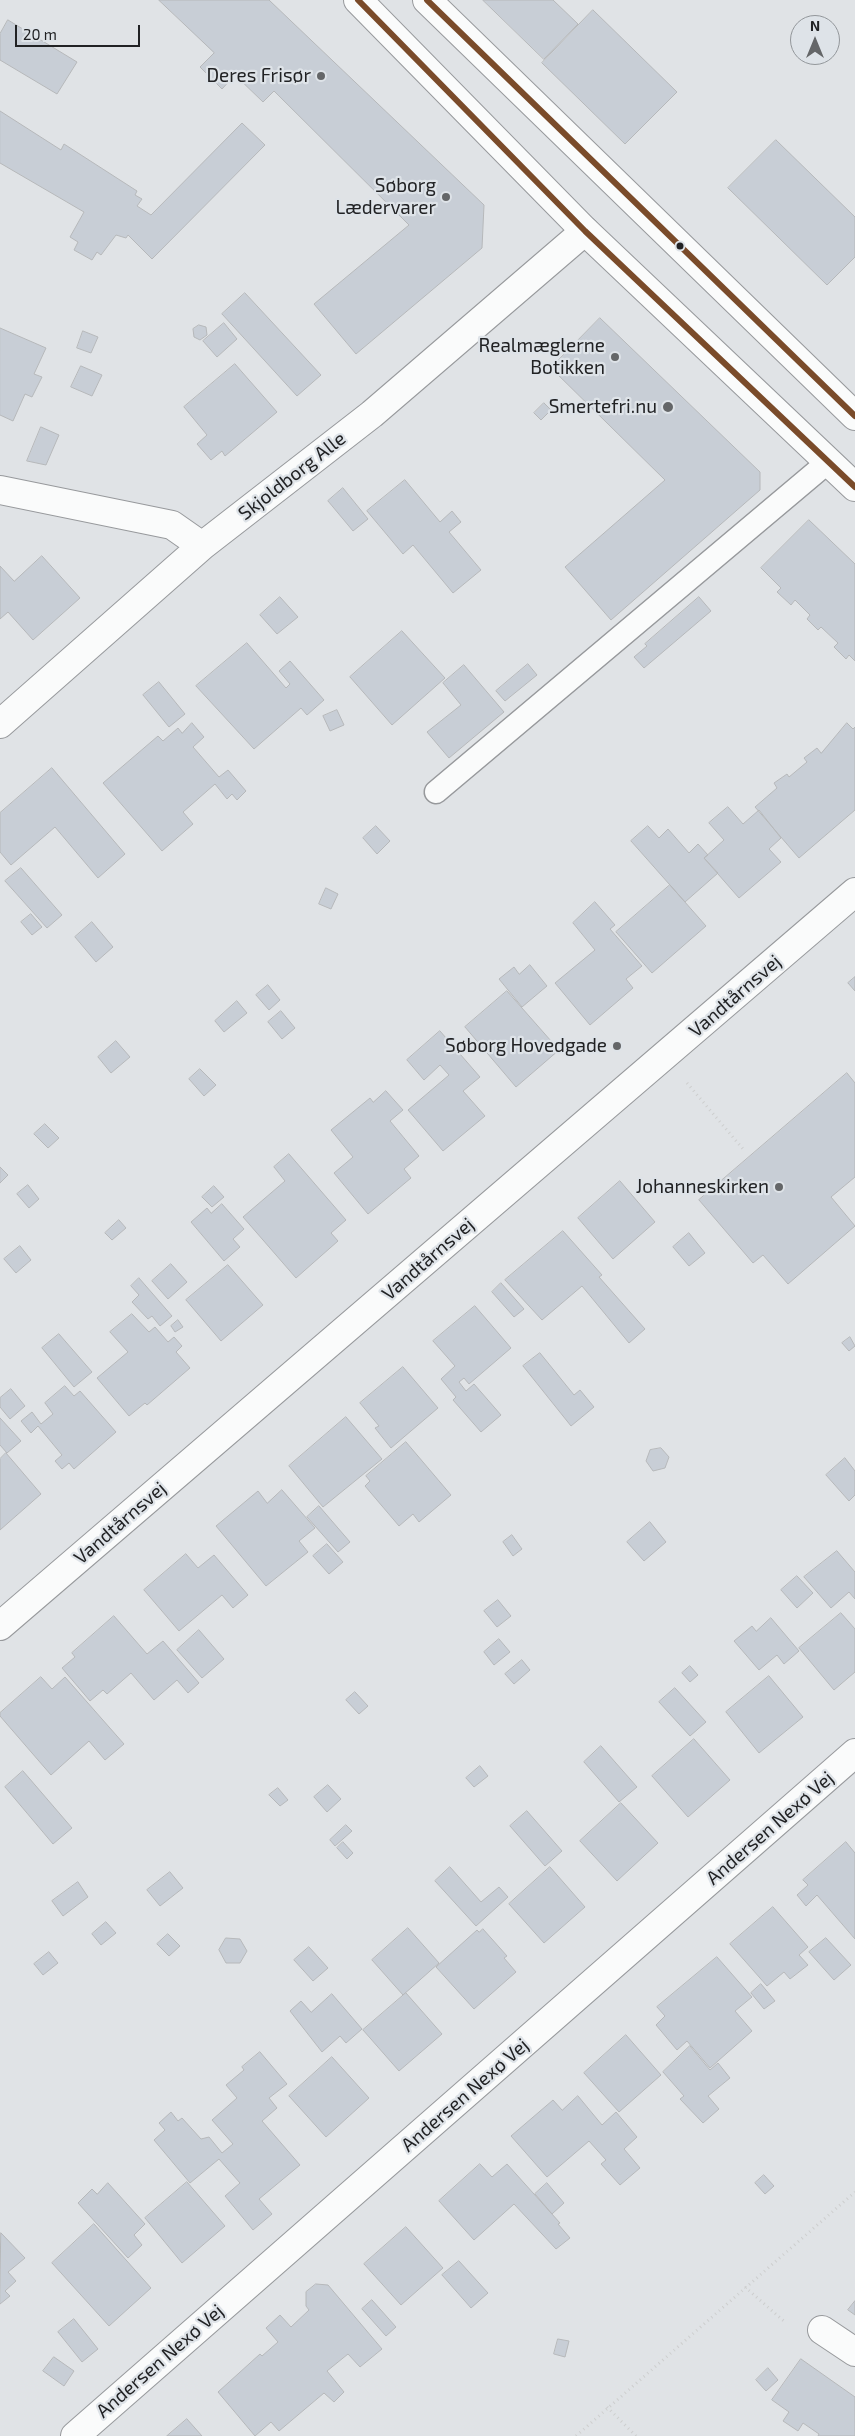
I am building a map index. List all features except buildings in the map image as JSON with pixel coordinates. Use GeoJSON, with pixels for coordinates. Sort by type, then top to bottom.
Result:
{"type":"FeatureCollection","features":[{"type":"Feature","properties":{"kind":"street"},"geometry":{"type":"LineString","coordinates":[[358,0],[585,231],[855,487]]}},
{"type":"Feature","properties":{"kind":"street"},"geometry":{"type":"LineString","coordinates":[[427,0],[855,416]]}},
{"type":"Feature","properties":{"kind":"street","name":"Skjoldborg Alle"},"geometry":{"type":"LineString","coordinates":[[0,724],[202,546],[372,414],[585,231]]}},
{"type":"Feature","properties":{"kind":"street"},"geometry":{"type":"LineString","coordinates":[[0,490],[172,525],[202,546]]}},
{"type":"Feature","properties":{"kind":"street","name":"Vandtårnsvej"},"geometry":{"type":"LineString","coordinates":[[0,1626],[855,892]]}},
{"type":"Feature","properties":{"kind":"street","name":"Andersen Nexø Vej"},"geometry":{"type":"LineString","coordinates":[[75,2436],[855,1753]]}},
{"type":"Feature","properties":{"kind":"street"},"geometry":{"type":"LineString","coordinates":[[822,2330],[855,2352]]}},
{"type":"Feature","properties":{"kind":"lane"},"geometry":{"type":"LineString","coordinates":[[436,792],[828,462]]}},
{"type":"Feature","properties":{"kind":"path"},"geometry":{"type":"LineString","coordinates":[[664,1057],[743,1149]]}},
{"type":"Feature","properties":{"kind":"path"},"geometry":{"type":"LineString","coordinates":[[576,2436],[855,2192]]}},
{"type":"Feature","properties":{"kind":"path"},"geometry":{"type":"LineString","coordinates":[[745,2287],[805,2339],[822,2330]]}},
{"type":"Feature","properties":{"kind":"path"},"geometry":{"type":"LineString","coordinates":[[608,2407],[636,2436]]}},
{"type":"Feature","properties":{"kind":"transit line"},"geometry":{"type":"LineString","coordinates":[[358,0],[585,231],[855,487]]}},
{"type":"Feature","properties":{"kind":"transit line"},"geometry":{"type":"LineString","coordinates":[[427,0],[855,416]]}},
{"type":"Feature","properties":{"kind":"place","name":"Deres Frisør"},"geometry":{"type":"Point","coordinates":[321,76]}},
{"type":"Feature","properties":{"kind":"place","name":"Søborg Lædervarer"},"geometry":{"type":"Point","coordinates":[446,197]}},
{"type":"Feature","properties":{"kind":"place","name":"Realmæglerne Botikken"},"geometry":{"type":"Point","coordinates":[615,357]}},
{"type":"Feature","properties":{"kind":"place","name":"Smertefri.nu"},"geometry":{"type":"Point","coordinates":[668,407]}},
{"type":"Feature","properties":{"kind":"place","name":"Søborg Hovedgade"},"geometry":{"type":"Point","coordinates":[617,1046]}},
{"type":"Feature","properties":{"kind":"place","name":"Johanneskirken"},"geometry":{"type":"Point","coordinates":[779,1187]}}]}
